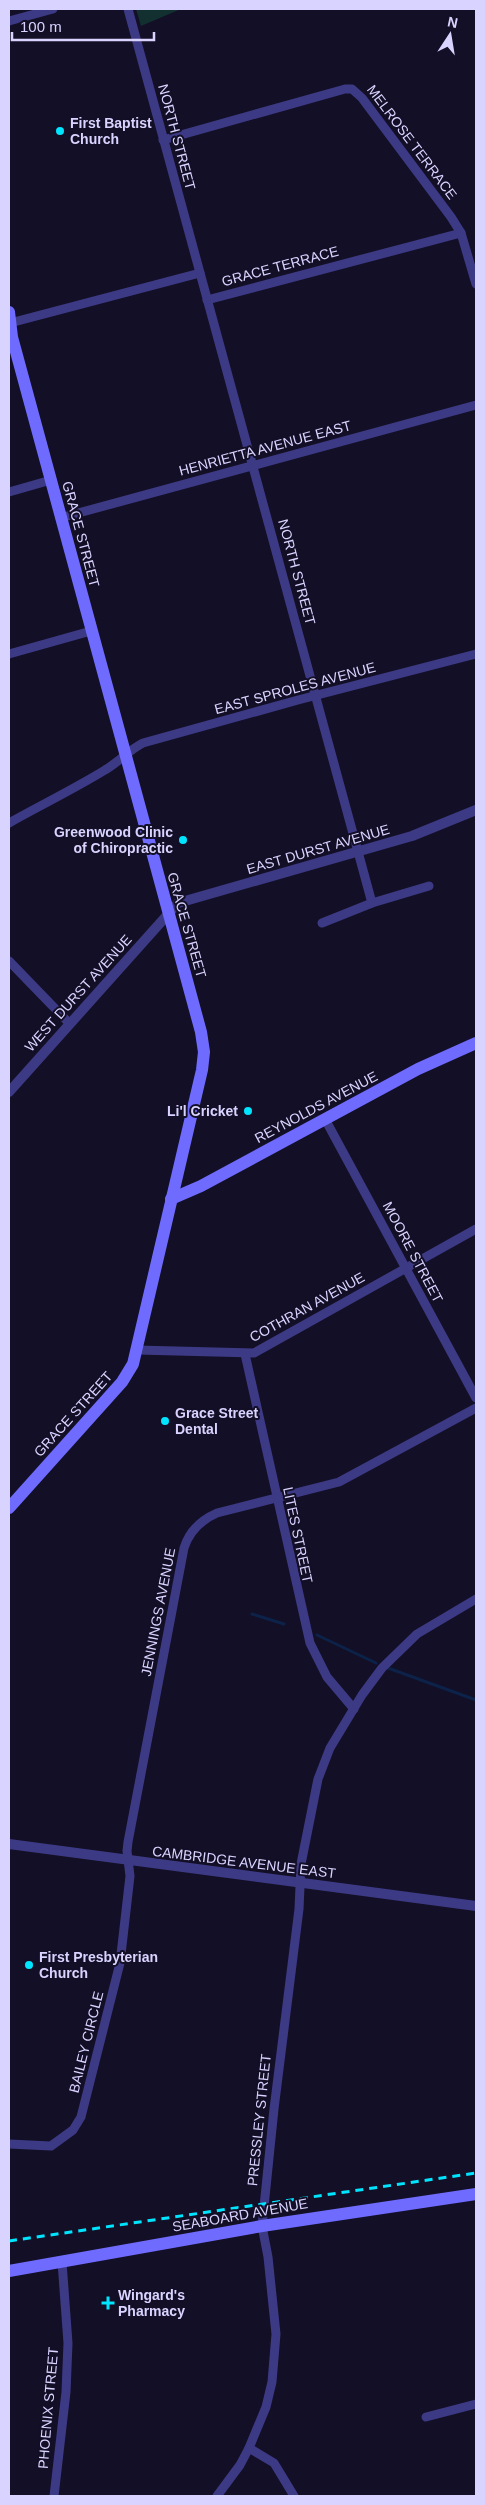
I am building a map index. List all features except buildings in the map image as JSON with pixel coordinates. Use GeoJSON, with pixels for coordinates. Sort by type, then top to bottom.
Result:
{"type":"FeatureCollection","features":[{"type":"Feature","properties":{"kind":"main road","name":"GRACE STREET"},"geometry":{"type":"LineString","coordinates":[[9,317],[12,337],[60,518],[201,1032],[204,1052],[202,1070],[133,1364],[122,1382],[9,1508]]}},
{"type":"Feature","properties":{"kind":"main road","name":"REYNOLDS AVENUE"},"geometry":{"type":"LineString","coordinates":[[171,1199],[201,1186],[418,1069],[476,1043]]}},
{"type":"Feature","properties":{"kind":"main road","name":"SEABOARD AVENUE"},"geometry":{"type":"LineString","coordinates":[[9,2271],[262,2226],[476,2194]]}},
{"type":"Feature","properties":{"kind":"street"},"geometry":{"type":"LineString","coordinates":[[9,21],[53,9]]}},
{"type":"Feature","properties":{"kind":"street","name":"NORTH STREET"},"geometry":{"type":"LineString","coordinates":[[128,9],[200,273]]}},
{"type":"Feature","properties":{"kind":"street","name":"MELROSE TERRACE"},"geometry":{"type":"LineString","coordinates":[[163,140],[345,89],[352,89],[362,98],[461,233],[476,284]]}},
{"type":"Feature","properties":{"kind":"street","name":"GRACE TERRACE"},"geometry":{"type":"LineString","coordinates":[[9,317],[200,273],[207,300],[461,233]]}},
{"type":"Feature","properties":{"kind":"street","name":"NORTH STREET"},"geometry":{"type":"LineString","coordinates":[[207,300],[372,903]]}},
{"type":"Feature","properties":{"kind":"street","name":"HENRIETTA AVENUE EAST"},"geometry":{"type":"LineString","coordinates":[[60,518],[476,405]]}},
{"type":"Feature","properties":{"kind":"street"},"geometry":{"type":"LineString","coordinates":[[9,492],[51,480]]}},
{"type":"Feature","properties":{"kind":"street"},"geometry":{"type":"LineString","coordinates":[[9,654],[91,631]]}},
{"type":"Feature","properties":{"kind":"street","name":"EAST SPROLES AVENUE"},"geometry":{"type":"LineString","coordinates":[[9,823],[125,758],[132,748],[143,743],[476,654]]}},
{"type":"Feature","properties":{"kind":"street","name":"EAST DURST AVENUE"},"geometry":{"type":"LineString","coordinates":[[168,913],[178,903],[189,899],[412,836],[476,810]]}},
{"type":"Feature","properties":{"kind":"street"},"geometry":{"type":"LineString","coordinates":[[322,923],[372,903],[429,886]]}},
{"type":"Feature","properties":{"kind":"street","name":"WEST DURST AVENUE"},"geometry":{"type":"LineString","coordinates":[[9,1092],[168,913]]}},
{"type":"Feature","properties":{"kind":"street"},"geometry":{"type":"LineString","coordinates":[[9,961],[70,1024]]}},
{"type":"Feature","properties":{"kind":"street","name":"MOORE STREET"},"geometry":{"type":"LineString","coordinates":[[325,1119],[476,1398]]}},
{"type":"Feature","properties":{"kind":"street","name":"COTHRAN AVENUE"},"geometry":{"type":"LineString","coordinates":[[137,1350],[254,1353],[476,1229]]}},
{"type":"Feature","properties":{"kind":"street","name":"LITES STREET"},"geometry":{"type":"LineString","coordinates":[[245,1354],[310,1643],[328,1677],[354,1709]]}},
{"type":"Feature","properties":{"kind":"street","name":"JENNINGS AVENUE"},"geometry":{"type":"LineString","coordinates":[[129,1860],[128,1842],[186,1544],[196,1527],[212,1515],[322,1487],[350,1477],[476,1408]]}},
{"type":"Feature","properties":{"kind":"street","name":"PRESSLEY STREET"},"geometry":{"type":"LineString","coordinates":[[217,2496],[240,2465],[266,2407],[275,2355],[275,2314],[262,2226],[303,1855],[318,1778],[330,1748],[382,1668],[406,1643],[430,1626],[476,1599]]}},
{"type":"Feature","properties":{"kind":"street","name":"CAMBRIDGE AVENUE EAST"},"geometry":{"type":"LineString","coordinates":[[9,1844],[476,1906]]}},
{"type":"Feature","properties":{"kind":"street","name":"BAILEY CIRCLE"},"geometry":{"type":"LineString","coordinates":[[9,2144],[51,2146],[73,2130],[81,2117],[120,1963],[130,1876],[129,1860]]}},
{"type":"Feature","properties":{"kind":"street","name":"PHOENIX STREET"},"geometry":{"type":"LineString","coordinates":[[54,2496],[66,2392],[68,2343],[62,2262]]}},
{"type":"Feature","properties":{"kind":"street"},"geometry":{"type":"LineString","coordinates":[[426,2417],[476,2404]]}},
{"type":"Feature","properties":{"kind":"street"},"geometry":{"type":"LineString","coordinates":[[249,2448],[274,2463],[294,2496]]}},
{"type":"Feature","properties":{"kind":"green space"},"geometry":{"type":"Polygon","coordinates":[[[136,9],[181,9],[141,26],[136,9]]]}},
{"type":"Feature","properties":{"kind":"waterway"},"geometry":{"type":"LineString","coordinates":[[252,1614],[284,1624]]}},
{"type":"Feature","properties":{"kind":"waterway"},"geometry":{"type":"LineString","coordinates":[[317,1635],[376,1663]]}},
{"type":"Feature","properties":{"kind":"waterway"},"geometry":{"type":"LineString","coordinates":[[388,1668],[476,1700]]}},
{"type":"Feature","properties":{"kind":"railway"},"geometry":{"type":"LineString","coordinates":[[9,2241],[476,2173]]}},
{"type":"Feature","properties":{"kind":"place","name":"First Baptist Church"},"geometry":{"type":"Point","coordinates":[60,131]}},
{"type":"Feature","properties":{"kind":"place","name":"Greenwood Clinic of Chiropractic"},"geometry":{"type":"Point","coordinates":[183,840]}},
{"type":"Feature","properties":{"kind":"place","name":"Li'l Cricket"},"geometry":{"type":"Point","coordinates":[248,1111]}},
{"type":"Feature","properties":{"kind":"place","name":"Grace Street Dental"},"geometry":{"type":"Point","coordinates":[165,1421]}},
{"type":"Feature","properties":{"kind":"place","name":"First Presbyterian Church"},"geometry":{"type":"Point","coordinates":[29,1965]}},
{"type":"Feature","properties":{"kind":"place","name":"Wingard's Pharmacy"},"geometry":{"type":"Point","coordinates":[108,2303]}}]}
